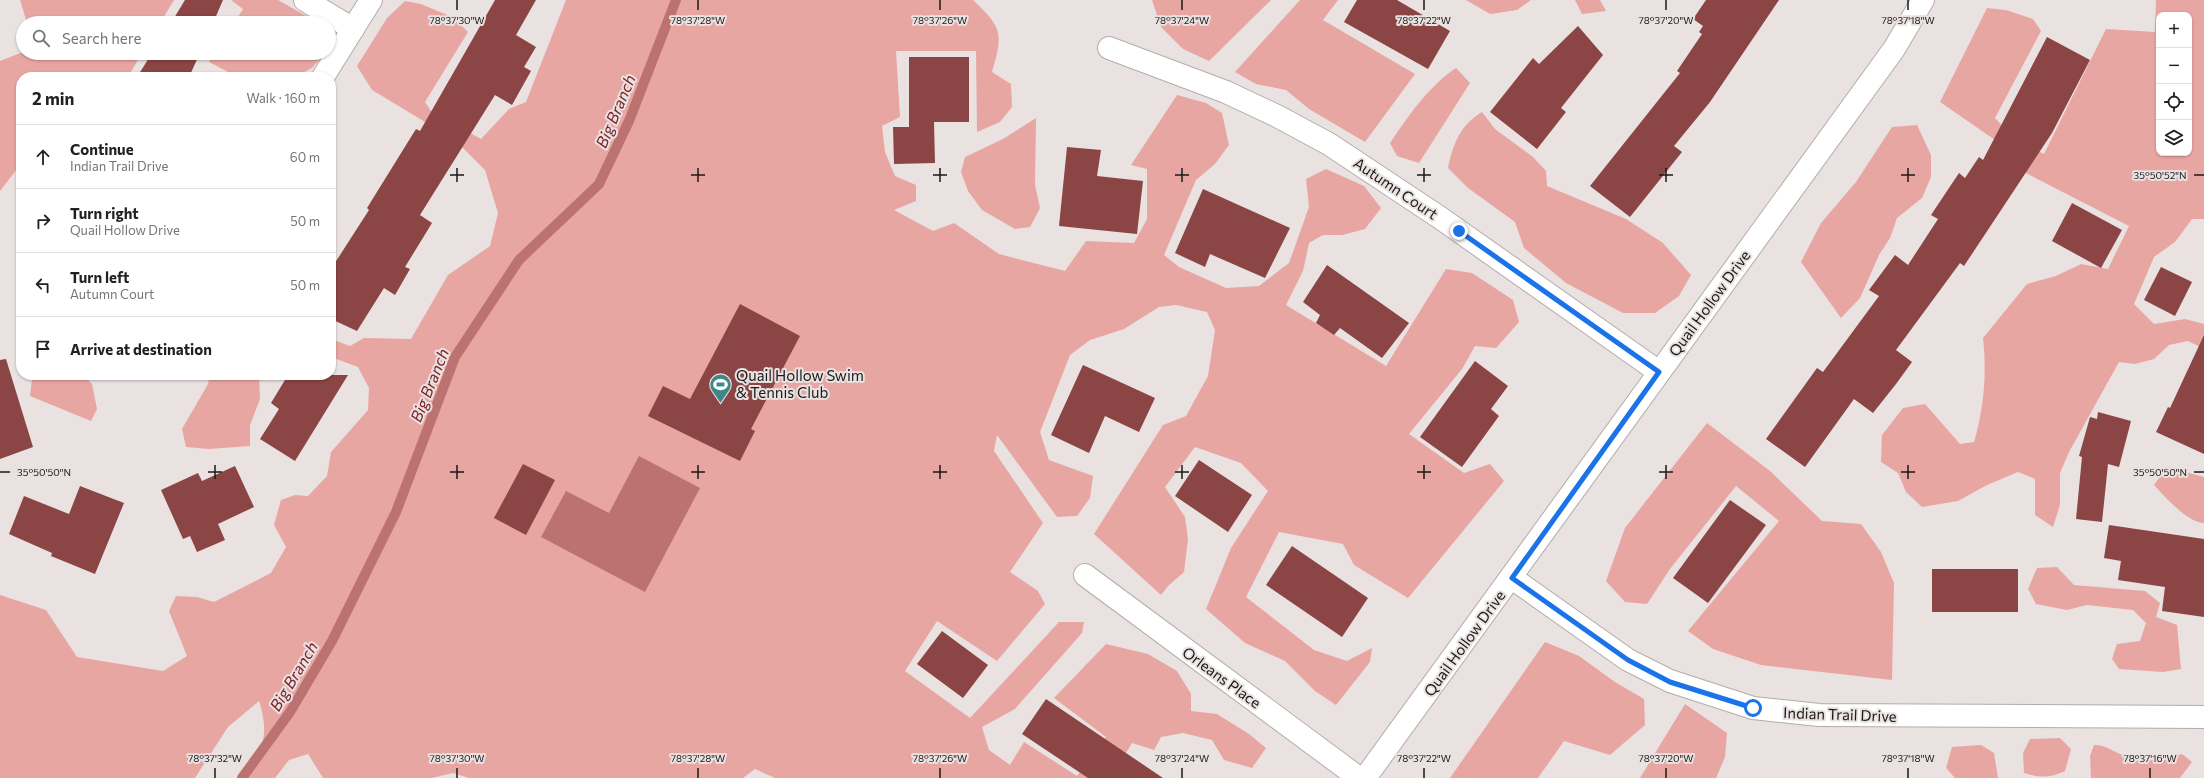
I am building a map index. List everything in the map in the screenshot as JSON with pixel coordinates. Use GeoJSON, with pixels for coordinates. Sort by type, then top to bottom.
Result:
{"type":"FeatureCollection","features":[{"type":"Feature","properties":{"kind":"street"},"geometry":{"type":"LineString","coordinates":[[306,0],[332,16]]}},
{"type":"Feature","properties":{"kind":"street"},"geometry":{"type":"LineString","coordinates":[[336,57],[371,0]]}},
{"type":"Feature","properties":{"kind":"street","name":"Quail Hollow Drive"},"geometry":{"type":"LineString","coordinates":[[1365,778],[1512,578],[1659,372],[1894,49],[1923,0]]}},
{"type":"Feature","properties":{"kind":"street"},"geometry":{"type":"LineString","coordinates":[[336,19],[353,29]]}},
{"type":"Feature","properties":{"kind":"street","name":"Autumn Court"},"geometry":{"type":"LineString","coordinates":[[1109,48],[1226,92],[1277,116],[1329,144],[1439,217],[1659,372]]}},
{"type":"Feature","properties":{"kind":"street"},"geometry":{"type":"LineString","coordinates":[[327,72],[334,60]]}},
{"type":"Feature","properties":{"kind":"street","name":"Orleans Place"},"geometry":{"type":"LineString","coordinates":[[1085,575],[1359,778]]}},
{"type":"Feature","properties":{"kind":"street","name":"Indian Trail Drive"},"geometry":{"type":"LineString","coordinates":[[1512,578],[1628,660],[1670,682],[1753,708],[1819,715],[2204,717]]}},
{"type":"Feature","properties":{"kind":"shaded area"},"geometry":{"type":"Polygon","coordinates":[[[20,0],[174,0],[164,16],[25,16],[20,0]]]}},
{"type":"Feature","properties":{"kind":"shaded area"},"geometry":{"type":"Polygon","coordinates":[[[231,0],[278,0],[307,16],[238,16],[243,9],[231,0]]]}},
{"type":"Feature","properties":{"kind":"shaded area"},"geometry":{"type":"Polygon","coordinates":[[[566,0],[973,0],[990,18],[998,32],[998,49],[992,72],[1011,84],[1012,107],[1000,122],[977,132],[976,51],[896,51],[900,117],[882,126],[885,152],[895,176],[916,185],[916,201],[894,210],[933,231],[954,223],[999,254],[1065,271],[1086,241],[1134,243],[1147,219],[1147,169],[1131,165],[1177,95],[1206,103],[1222,113],[1229,145],[1215,164],[1196,180],[1164,255],[1179,267],[1226,288],[1259,286],[1289,263],[1309,207],[1306,179],[1326,169],[1364,186],[1381,208],[1365,229],[1342,235],[1323,235],[1309,243],[1303,271],[1286,305],[1386,366],[1446,269],[1472,273],[1513,300],[1519,322],[1496,348],[1475,346],[1462,369],[1409,434],[1464,473],[1490,464],[1504,481],[1408,598],[1354,565],[1343,544],[1279,532],[1246,597],[1314,650],[1347,661],[1372,648],[1370,662],[1336,705],[1315,691],[1285,661],[1245,643],[1206,609],[1231,548],[1268,491],[1241,463],[1195,447],[1165,487],[1185,517],[1188,539],[1184,572],[1168,586],[1161,595],[1094,534],[1163,425],[1186,416],[1208,376],[1215,330],[1207,312],[1176,305],[1159,307],[1124,329],[1090,340],[1070,355],[1040,432],[1049,460],[1093,476],[1090,498],[1077,516],[1057,517],[997,435],[994,451],[1043,523],[1010,572],[1038,591],[1045,604],[997,661],[937,621],[905,671],[970,718],[1059,622],[1084,622],[1082,633],[1015,709],[982,727],[989,750],[1010,765],[1024,742],[1077,776],[1106,737],[1054,698],[1106,644],[1148,654],[1177,671],[1191,694],[1191,711],[1217,714],[1249,734],[1266,748],[1252,768],[1224,760],[1212,740],[1183,733],[1161,737],[1154,750],[1132,743],[1111,778],[775,778],[755,769],[743,778],[469,778],[453,773],[432,778],[323,778],[308,754],[289,760],[275,778],[242,778],[260,750],[264,733],[264,724],[259,701],[228,727],[195,778],[0,778],[0,595],[46,610],[77,657],[163,671],[187,656],[169,611],[176,596],[197,597],[214,602],[271,573],[286,547],[274,525],[281,500],[295,495],[308,496],[327,476],[331,452],[368,410],[369,388],[358,367],[336,359],[336,341],[350,346],[364,338],[411,339],[448,275],[490,246],[498,213],[485,170],[455,140],[372,90],[357,66],[387,18],[405,1],[421,4],[452,17],[468,32],[425,102],[431,111],[481,139],[509,109],[526,102],[566,0]]]}},
{"type":"Feature","properties":{"kind":"shaded area"},"geometry":{"type":"Polygon","coordinates":[[[1152,0],[1271,0],[1209,61],[1183,49],[1161,27],[1152,0]]]}},
{"type":"Feature","properties":{"kind":"shaded area"},"geometry":{"type":"Polygon","coordinates":[[[1300,0],[1338,0],[1323,20],[1415,74],[1365,142],[1309,109],[1286,90],[1256,84],[1235,72],[1300,0]]]}},
{"type":"Feature","properties":{"kind":"shaded area"},"geometry":{"type":"Polygon","coordinates":[[[1466,0],[1531,0],[1517,10],[1490,14],[1466,0]]]}},
{"type":"Feature","properties":{"kind":"shaded area"},"geometry":{"type":"Polygon","coordinates":[[[1575,0],[1600,0],[1606,11],[1582,14],[1575,0]]]}},
{"type":"Feature","properties":{"kind":"shaded area"},"geometry":{"type":"Polygon","coordinates":[[[2156,0],[2204,0],[2204,219],[2192,219],[2175,242],[2154,257],[2134,304],[2154,324],[2185,319],[2204,324],[2204,349],[2188,341],[2169,345],[2154,359],[2135,364],[2119,362],[2069,452],[2060,473],[2060,505],[2053,527],[2035,515],[2035,479],[2018,472],[1987,485],[1958,501],[1922,507],[1906,492],[1898,473],[1881,462],[1882,435],[1903,408],[1925,404],[1960,444],[1974,442],[1984,390],[1985,364],[1983,338],[2027,284],[2056,276],[2081,264],[2108,269],[2129,226],[2016,168],[1995,140],[1940,102],[1987,8],[2006,10],[2033,19],[2041,31],[1995,118],[2014,139],[2044,154],[2106,29],[2155,32],[2156,0]]]}},
{"type":"Feature","properties":{"kind":"shaded area"},"geometry":{"type":"Polygon","coordinates":[[[16,55],[16,60],[138,60],[131,72],[16,72],[16,170],[0,191],[0,61],[16,55]]]}},
{"type":"Feature","properties":{"kind":"shaded area"},"geometry":{"type":"Polygon","coordinates":[[[210,60],[319,60],[312,68],[304,72],[228,72],[209,62],[210,60]]]}},
{"type":"Feature","properties":{"kind":"shaded area"},"geometry":{"type":"Polygon","coordinates":[[[1456,68],[1470,83],[1419,163],[1397,156],[1390,143],[1412,112],[1428,93],[1446,75],[1456,68]]]}},
{"type":"Feature","properties":{"kind":"shaded area"},"geometry":{"type":"Polygon","coordinates":[[[1482,112],[1495,129],[1533,157],[1546,171],[1547,186],[1626,219],[1663,243],[1691,275],[1679,296],[1655,313],[1623,313],[1566,283],[1524,248],[1515,222],[1468,188],[1448,168],[1455,143],[1463,129],[1474,117],[1482,112]]]}},
{"type":"Feature","properties":{"kind":"shaded area"},"geometry":{"type":"Polygon","coordinates":[[[1036,118],[1035,185],[1040,208],[1030,227],[1015,229],[982,210],[968,191],[961,172],[965,157],[1003,139],[1036,118]]]}},
{"type":"Feature","properties":{"kind":"shaded area"},"geometry":{"type":"Polygon","coordinates":[[[1917,125],[1931,155],[1931,177],[1922,198],[1897,218],[1890,238],[1879,255],[1860,298],[1841,318],[1801,262],[1821,223],[1856,182],[1892,127],[1917,125]]]}},
{"type":"Feature","properties":{"kind":"shaded area"},"geometry":{"type":"Polygon","coordinates":[[[32,380],[88,380],[92,384],[97,409],[91,421],[30,396],[32,380]]]}},
{"type":"Feature","properties":{"kind":"shaded area"},"geometry":{"type":"Polygon","coordinates":[[[209,380],[259,380],[260,399],[250,425],[250,446],[209,449],[186,447],[182,429],[209,380]]]}},
{"type":"Feature","properties":{"kind":"shaded area"},"geometry":{"type":"Polygon","coordinates":[[[1707,423],[1770,471],[1822,521],[1861,524],[1881,552],[1894,583],[1892,680],[1761,665],[1713,649],[1688,631],[1779,521],[1736,486],[1670,569],[1647,604],[1625,602],[1606,581],[1625,528],[1707,423]]]}},
{"type":"Feature","properties":{"kind":"shaded area"},"geometry":{"type":"Polygon","coordinates":[[[639,456],[700,488],[645,592],[541,537],[566,491],[609,513],[639,456]]]}},
{"type":"Feature","properties":{"kind":"shaded area"},"geometry":{"type":"Polygon","coordinates":[[[2167,467],[2204,477],[2204,523],[2191,519],[2184,514],[2154,485],[2167,467]]]}},
{"type":"Feature","properties":{"kind":"shaded area"},"geometry":{"type":"Polygon","coordinates":[[[2057,567],[2074,585],[2145,591],[2160,603],[2156,617],[2177,625],[2181,669],[2163,672],[2119,669],[2112,659],[2117,644],[2140,641],[2146,623],[2133,610],[2087,605],[2067,610],[2036,604],[2028,589],[2037,568],[2057,567]]]}},
{"type":"Feature","properties":{"kind":"shaded area"},"geometry":{"type":"Polygon","coordinates":[[[1545,642],[1579,656],[1615,682],[1644,699],[1645,725],[1610,755],[1564,741],[1538,778],[1450,778],[1545,642]]]}},
{"type":"Feature","properties":{"kind":"shaded area"},"geometry":{"type":"Polygon","coordinates":[[[1685,704],[1727,733],[1725,757],[1716,778],[1640,778],[1685,704]]]}},
{"type":"Feature","properties":{"kind":"shaded area"},"geometry":{"type":"Polygon","coordinates":[[[2060,738],[2071,749],[2065,771],[2055,775],[2045,776],[2035,776],[2024,773],[2023,753],[2030,739],[2060,738]]]}},
{"type":"Feature","properties":{"kind":"shaded area"},"geometry":{"type":"Polygon","coordinates":[[[1981,745],[1994,753],[1998,778],[1955,778],[1946,768],[1952,747],[1981,745]]]}},
{"type":"Feature","properties":{"kind":"shaded area"},"geometry":{"type":"Polygon","coordinates":[[[2094,745],[2103,746],[2122,755],[2141,760],[2161,760],[2182,754],[2192,762],[2180,778],[2091,778],[2090,756],[2094,745]]]}},
{"type":"Feature","properties":{"kind":"building"},"geometry":{"type":"Polygon","coordinates":[[[185,0],[223,0],[216,16],[175,16],[185,0]]]}},
{"type":"Feature","properties":{"kind":"building"},"geometry":{"type":"Polygon","coordinates":[[[495,0],[536,0],[516,35],[536,47],[524,67],[531,71],[512,105],[495,95],[420,215],[432,223],[405,267],[410,269],[395,295],[384,288],[357,331],[336,321],[336,261],[369,210],[367,208],[416,129],[420,131],[495,0]]]}},
{"type":"Feature","properties":{"kind":"building"},"geometry":{"type":"Polygon","coordinates":[[[1357,0],[1397,0],[1450,31],[1428,69],[1344,22],[1357,0]]]}},
{"type":"Feature","properties":{"kind":"building"},"geometry":{"type":"Polygon","coordinates":[[[1706,0],[1779,0],[1710,102],[1674,146],[1682,152],[1630,217],[1590,186],[1680,73],[1677,71],[1702,34],[1699,32],[1703,26],[1693,19],[1706,0]]]}},
{"type":"Feature","properties":{"kind":"building"},"geometry":{"type":"Polygon","coordinates":[[[1578,26],[1603,55],[1561,108],[1566,112],[1537,149],[1490,112],[1533,58],[1539,64],[1578,26]]]}},
{"type":"Feature","properties":{"kind":"building"},"geometry":{"type":"Polygon","coordinates":[[[2047,37],[2090,60],[2052,133],[1964,266],[1960,263],[1896,350],[1912,362],[1896,384],[1873,413],[1854,399],[1805,467],[1766,439],[1817,368],[1823,372],[1879,296],[1869,290],[1895,255],[1908,265],[1938,219],[1931,215],[1959,173],[1965,178],[1979,157],[1983,160],[2047,37]]]}},
{"type":"Feature","properties":{"kind":"building"},"geometry":{"type":"Polygon","coordinates":[[[909,57],[969,57],[969,122],[934,122],[935,163],[894,164],[893,127],[909,127],[909,57]]]}},
{"type":"Feature","properties":{"kind":"building"},"geometry":{"type":"Polygon","coordinates":[[[148,60],[197,60],[191,72],[140,72],[148,60]]]}},
{"type":"Feature","properties":{"kind":"building"},"geometry":{"type":"Polygon","coordinates":[[[1067,147],[1101,150],[1097,176],[1143,181],[1137,234],[1059,226],[1067,147]]]}},
{"type":"Feature","properties":{"kind":"building"},"geometry":{"type":"Polygon","coordinates":[[[1203,189],[1290,228],[1265,278],[1210,254],[1205,267],[1175,253],[1203,189]]]}},
{"type":"Feature","properties":{"kind":"building"},"geometry":{"type":"Polygon","coordinates":[[[2072,203],[2122,230],[2101,268],[2052,241],[2072,203]]]}},
{"type":"Feature","properties":{"kind":"building"},"geometry":{"type":"Polygon","coordinates":[[[1327,265],[1409,323],[1382,358],[1340,328],[1334,335],[1316,323],[1320,315],[1303,302],[1327,265]]]}},
{"type":"Feature","properties":{"kind":"building"},"geometry":{"type":"Polygon","coordinates":[[[2161,267],[2192,282],[2175,316],[2144,300],[2161,267]]]}},
{"type":"Feature","properties":{"kind":"building"},"geometry":{"type":"Polygon","coordinates":[[[740,304],[800,336],[751,429],[755,431],[740,461],[648,416],[663,386],[690,399],[740,304]]]}},
{"type":"Feature","properties":{"kind":"building"},"geometry":{"type":"Polygon","coordinates":[[[2204,335],[2204,454],[2156,432],[2168,407],[2170,408],[2204,335]]]}},
{"type":"Feature","properties":{"kind":"building"},"geometry":{"type":"Polygon","coordinates":[[[6,359],[33,447],[0,459],[0,360],[6,359]]]}},
{"type":"Feature","properties":{"kind":"building"},"geometry":{"type":"Polygon","coordinates":[[[1475,361],[1508,386],[1491,409],[1499,416],[1462,467],[1420,437],[1475,361]]]}},
{"type":"Feature","properties":{"kind":"building"},"geometry":{"type":"Polygon","coordinates":[[[1083,365],[1155,398],[1139,432],[1105,416],[1089,453],[1051,435],[1083,365]]]}},
{"type":"Feature","properties":{"kind":"building"},"geometry":{"type":"Polygon","coordinates":[[[336,375],[348,375],[295,461],[260,439],[279,409],[271,403],[285,380],[336,380],[336,375]]]}},
{"type":"Feature","properties":{"kind":"building"},"geometry":{"type":"Polygon","coordinates":[[[2098,412],[2131,421],[2119,467],[2108,464],[2102,522],[2076,519],[2082,457],[2079,456],[2090,417],[2097,419],[2098,412]]]}},
{"type":"Feature","properties":{"kind":"building"},"geometry":{"type":"Polygon","coordinates":[[[1199,460],[1252,495],[1228,532],[1175,496],[1199,460]]]}},
{"type":"Feature","properties":{"kind":"building"},"geometry":{"type":"Polygon","coordinates":[[[523,464],[555,480],[526,535],[494,518],[523,464]]]}},
{"type":"Feature","properties":{"kind":"building"},"geometry":{"type":"Polygon","coordinates":[[[235,466],[254,507],[218,524],[225,540],[197,552],[190,536],[183,539],[161,490],[198,473],[202,481],[235,466]]]}},
{"type":"Feature","properties":{"kind":"building"},"geometry":{"type":"Polygon","coordinates":[[[80,486],[124,503],[95,574],[51,556],[52,553],[9,534],[24,496],[69,514],[80,486]]]}},
{"type":"Feature","properties":{"kind":"building"},"geometry":{"type":"Polygon","coordinates":[[[1730,500],[1766,525],[1708,603],[1673,578],[1730,500]]]}},
{"type":"Feature","properties":{"kind":"building"},"geometry":{"type":"Polygon","coordinates":[[[2109,525],[2204,539],[2204,617],[2162,611],[2165,587],[2118,580],[2121,561],[2104,558],[2109,525]]]}},
{"type":"Feature","properties":{"kind":"building"},"geometry":{"type":"Polygon","coordinates":[[[1292,546],[1368,598],[1342,637],[1266,585],[1292,546]]]}},
{"type":"Feature","properties":{"kind":"building"},"geometry":{"type":"Polygon","coordinates":[[[1932,569],[2018,569],[2018,612],[1932,612],[1932,569]]]}},
{"type":"Feature","properties":{"kind":"building"},"geometry":{"type":"Polygon","coordinates":[[[942,631],[988,665],[963,698],[917,664],[942,631]]]}},
{"type":"Feature","properties":{"kind":"building"},"geometry":{"type":"Polygon","coordinates":[[[1046,699],[1163,778],[1088,778],[1022,734],[1046,699]]]}},
{"type":"Feature","properties":{"kind":"waterway","name":"Big Branch"},"geometry":{"type":"LineString","coordinates":[[242,778],[290,712],[332,641],[396,512],[455,357],[519,260],[599,184],[629,121],[676,0]]}},
{"type":"Feature","properties":{"kind":"place","name":"Quail Hollow Swim & Tennis Club"},"geometry":{"type":"Point","coordinates":[720,404]}},
{"type":"Feature","properties":{"kind":"route"},"geometry":{"type":"LineString","coordinates":[[1459,231],[1659,372],[1512,578],[1628,660],[1670,682],[1753,708]]}}]}
